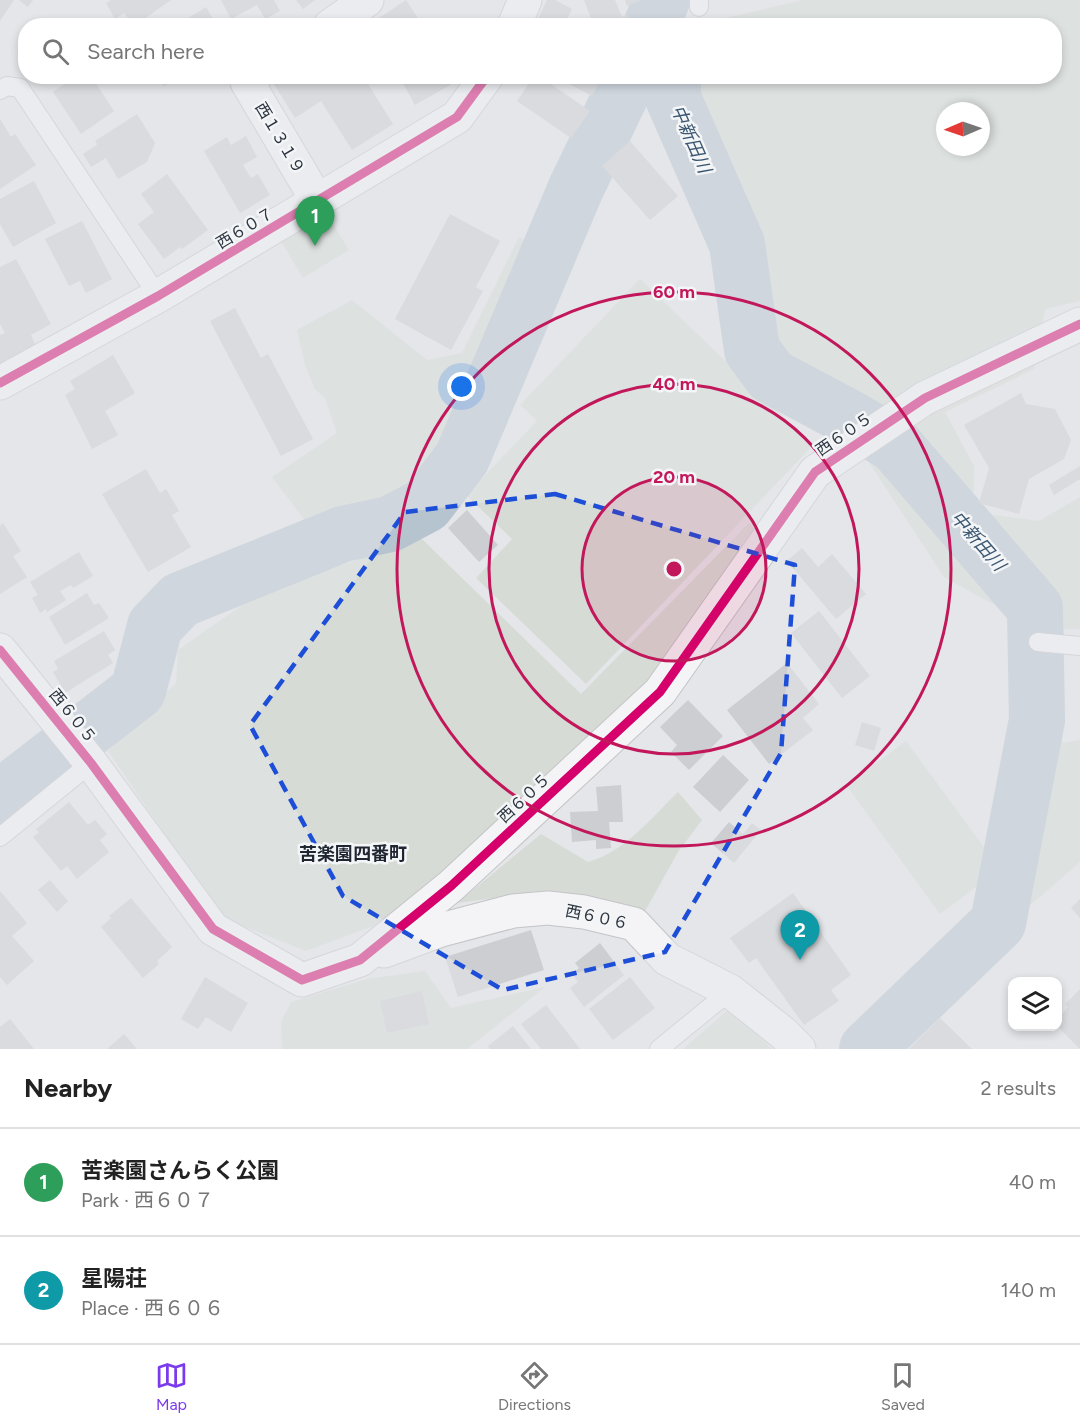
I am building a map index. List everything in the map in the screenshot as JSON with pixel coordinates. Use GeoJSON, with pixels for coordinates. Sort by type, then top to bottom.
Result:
{"type":"FeatureCollection","features":[{"type":"Feature","properties":{"kind":"street"},"geometry":{"type":"LineString","coordinates":[[341,18],[367,0]]}},
{"type":"Feature","properties":{"kind":"street","name":"西１３１９"},"geometry":{"type":"LineString","coordinates":[[248,84],[318,202]]}},
{"type":"Feature","properties":{"kind":"street","name":"西６０７"},"geometry":{"type":"LineString","coordinates":[[0,383],[158,296],[457,117],[481,84]]}},
{"type":"Feature","properties":{"kind":"street","name":"西６０５"},"geometry":{"type":"LineString","coordinates":[[0,650],[80,750],[213,929],[302,980],[360,960],[451,885],[660,692],[815,472],[925,398],[1080,324]]}},
{"type":"Feature","properties":{"kind":"street","name":"西６０６"},"geometry":{"type":"LineString","coordinates":[[360,960],[441,930],[513,911],[548,908],[584,912],[634,924],[668,959],[730,991],[783,1033],[799,1049]]}},
{"type":"Feature","properties":{"kind":"lane"},"geometry":{"type":"LineString","coordinates":[[0,90],[7,86],[21,88],[158,296]]}},
{"type":"Feature","properties":{"kind":"lane"},"geometry":{"type":"LineString","coordinates":[[1038,642],[1080,646]]}},
{"type":"Feature","properties":{"kind":"lane"},"geometry":{"type":"LineString","coordinates":[[0,837],[80,750]]}},
{"type":"Feature","properties":{"kind":"lane"},"geometry":{"type":"LineString","coordinates":[[659,1049],[730,991]]}},
{"type":"Feature","properties":{"kind":"highlighted area"},"geometry":{"type":"Polygon","coordinates":[[[555,494],[795,565],[781,753],[665,952],[503,990],[343,896],[250,725],[405,512],[555,494]]]}},
{"type":"Feature","properties":{"kind":"shaded area"},"geometry":{"type":"Polygon","coordinates":[[[804,0],[1080,0],[1080,301],[1045,309],[1034,369],[945,412],[974,466],[973,512],[1039,521],[1080,497],[1080,629],[1040,630],[944,577],[865,456],[812,430],[732,261],[675,152],[688,84],[1062,84],[1062,18],[725,18],[804,0]]]}},
{"type":"Feature","properties":{"kind":"shaded area"},"geometry":{"type":"Polygon","coordinates":[[[326,213],[349,250],[303,278],[281,241],[326,213]]]}},
{"type":"Feature","properties":{"kind":"shaded area"},"geometry":{"type":"Polygon","coordinates":[[[519,237],[537,248],[463,436],[423,494],[316,535],[272,477],[337,433],[325,398],[315,389],[305,365],[297,330],[352,300],[427,360],[462,353],[519,237]]]}},
{"type":"Feature","properties":{"kind":"shaded area"},"geometry":{"type":"Polygon","coordinates":[[[640,279],[813,445],[586,684],[476,578],[512,539],[466,495],[537,421],[520,405],[640,279]]]}},
{"type":"Feature","properties":{"kind":"shaded area"},"geometry":{"type":"Polygon","coordinates":[[[749,523],[756,531],[644,696],[397,917],[306,951],[222,918],[108,751],[176,683],[178,650],[258,594],[421,538],[581,694],[749,523]]]}},
{"type":"Feature","properties":{"kind":"shaded area"},"geometry":{"type":"Polygon","coordinates":[[[1049,706],[1063,743],[1080,740],[1080,862],[1010,923],[1049,706]]]}},
{"type":"Feature","properties":{"kind":"shaded area"},"geometry":{"type":"Polygon","coordinates":[[[906,741],[1000,869],[940,914],[846,785],[906,741]]]}},
{"type":"Feature","properties":{"kind":"shaded area"},"geometry":{"type":"Polygon","coordinates":[[[678,792],[702,820],[678,852],[644,913],[519,895],[457,903],[541,834],[588,862],[626,842],[678,792]]]}},
{"type":"Feature","properties":{"kind":"shaded area"},"geometry":{"type":"Polygon","coordinates":[[[425,971],[451,1008],[545,987],[467,1049],[282,1049],[281,1022],[291,1002],[367,979],[425,971]]]}},
{"type":"Feature","properties":{"kind":"shaded area"},"geometry":{"type":"Polygon","coordinates":[[[730,1008],[772,1049],[683,1049],[730,1008]]]}},
{"type":"Feature","properties":{"kind":"building"},"geometry":{"type":"Polygon","coordinates":[[[0,0],[14,0],[0,21],[0,0]]]}},
{"type":"Feature","properties":{"kind":"building"},"geometry":{"type":"Polygon","coordinates":[[[19,0],[33,0],[28,7],[19,0]]]}},
{"type":"Feature","properties":{"kind":"building"},"geometry":{"type":"Polygon","coordinates":[[[111,0],[171,0],[145,18],[128,18],[124,13],[114,18],[106,3],[111,0]]]}},
{"type":"Feature","properties":{"kind":"building"},"geometry":{"type":"Polygon","coordinates":[[[221,0],[274,0],[280,11],[264,18],[257,5],[230,18],[221,0]]]}},
{"type":"Feature","properties":{"kind":"building"},"geometry":{"type":"Polygon","coordinates":[[[296,0],[315,0],[303,9],[296,0]]]}},
{"type":"Feature","properties":{"kind":"building"},"geometry":{"type":"Polygon","coordinates":[[[406,0],[418,18],[379,18],[406,0]]]}},
{"type":"Feature","properties":{"kind":"building"},"geometry":{"type":"Polygon","coordinates":[[[547,0],[555,0],[572,9],[568,18],[538,18],[547,0]]]}},
{"type":"Feature","properties":{"kind":"building"},"geometry":{"type":"Polygon","coordinates":[[[584,0],[615,0],[622,17],[628,14],[629,18],[591,18],[584,0]]]}},
{"type":"Feature","properties":{"kind":"building"},"geometry":{"type":"Polygon","coordinates":[[[625,0],[641,0],[627,6],[625,0]]]}},
{"type":"Feature","properties":{"kind":"building"},"geometry":{"type":"Polygon","coordinates":[[[206,7],[212,18],[188,18],[206,7]]]}},
{"type":"Feature","properties":{"kind":"building"},"geometry":{"type":"Polygon","coordinates":[[[64,84],[96,84],[114,111],[81,134],[53,92],[64,84]]]}},
{"type":"Feature","properties":{"kind":"building"},"geometry":{"type":"Polygon","coordinates":[[[274,84],[368,84],[393,124],[352,150],[321,101],[295,118],[274,84]]]}},
{"type":"Feature","properties":{"kind":"building"},"geometry":{"type":"Polygon","coordinates":[[[403,84],[452,84],[415,105],[403,84]]]}},
{"type":"Feature","properties":{"kind":"building"},"geometry":{"type":"Polygon","coordinates":[[[529,84],[551,84],[590,111],[571,138],[517,101],[529,84]]]}},
{"type":"Feature","properties":{"kind":"building"},"geometry":{"type":"Polygon","coordinates":[[[569,84],[598,84],[592,96],[569,84]]]}},
{"type":"Feature","properties":{"kind":"building"},"geometry":{"type":"Polygon","coordinates":[[[137,114],[155,143],[147,162],[118,179],[106,158],[91,167],[83,154],[97,145],[95,141],[137,114]]]}},
{"type":"Feature","properties":{"kind":"building"},"geometry":{"type":"Polygon","coordinates":[[[0,119],[11,137],[15,134],[36,165],[0,189],[0,119]]]}},
{"type":"Feature","properties":{"kind":"building"},"geometry":{"type":"Polygon","coordinates":[[[246,136],[257,157],[243,165],[251,178],[258,174],[270,195],[240,213],[204,151],[227,137],[231,145],[246,136]]]}},
{"type":"Feature","properties":{"kind":"building"},"geometry":{"type":"Polygon","coordinates":[[[630,141],[678,196],[650,220],[602,166],[630,141]]]}},
{"type":"Feature","properties":{"kind":"building"},"geometry":{"type":"Polygon","coordinates":[[[167,174],[208,230],[164,259],[138,224],[154,212],[141,194],[167,174]]]}},
{"type":"Feature","properties":{"kind":"building"},"geometry":{"type":"Polygon","coordinates":[[[34,181],[56,223],[13,247],[0,224],[0,199],[34,181]]]}},
{"type":"Feature","properties":{"kind":"building"},"geometry":{"type":"Polygon","coordinates":[[[450,214],[500,241],[476,287],[483,291],[451,350],[395,319],[450,214]]]}},
{"type":"Feature","properties":{"kind":"building"},"geometry":{"type":"Polygon","coordinates":[[[82,221],[112,279],[86,293],[80,281],[69,286],[45,239],[82,221]]]}},
{"type":"Feature","properties":{"kind":"building"},"geometry":{"type":"Polygon","coordinates":[[[16,259],[51,324],[31,335],[36,346],[0,365],[0,335],[5,333],[0,324],[0,267],[16,259]]]}},
{"type":"Feature","properties":{"kind":"building"},"geometry":{"type":"Polygon","coordinates":[[[235,308],[261,358],[268,354],[313,439],[281,456],[210,321],[235,308]]]}},
{"type":"Feature","properties":{"kind":"building"},"geometry":{"type":"Polygon","coordinates":[[[113,355],[135,393],[105,411],[118,435],[92,449],[65,395],[75,389],[70,381],[113,355]]]}},
{"type":"Feature","properties":{"kind":"building"},"geometry":{"type":"Polygon","coordinates":[[[1021,393],[1026,404],[1055,409],[1071,440],[1064,459],[1029,479],[1019,514],[979,503],[989,468],[964,425],[1021,393]]]}},
{"type":"Feature","properties":{"kind":"building"},"geometry":{"type":"Polygon","coordinates":[[[1080,466],[1080,479],[1054,495],[1049,485],[1080,466]]]}},
{"type":"Feature","properties":{"kind":"building"},"geometry":{"type":"Polygon","coordinates":[[[146,469],[160,493],[166,489],[179,511],[172,515],[191,547],[148,572],[102,494],[146,469]]]}},
{"type":"Feature","properties":{"kind":"building"},"geometry":{"type":"Polygon","coordinates":[[[467,510],[498,545],[479,562],[448,528],[467,510]]]}},
{"type":"Feature","properties":{"kind":"building"},"geometry":{"type":"Polygon","coordinates":[[[3,523],[21,551],[13,556],[27,577],[0,594],[0,526],[3,523]]]}},
{"type":"Feature","properties":{"kind":"building"},"geometry":{"type":"Polygon","coordinates":[[[802,548],[818,567],[832,554],[866,594],[836,619],[787,561],[802,548]]]}},
{"type":"Feature","properties":{"kind":"building"},"geometry":{"type":"Polygon","coordinates":[[[79,552],[93,576],[73,588],[71,585],[60,591],[66,600],[47,612],[46,609],[40,613],[32,598],[38,595],[30,582],[79,552]]]}},
{"type":"Feature","properties":{"kind":"building"},"geometry":{"type":"Polygon","coordinates":[[[87,593],[94,605],[99,603],[109,618],[65,645],[49,617],[87,593]]]}},
{"type":"Feature","properties":{"kind":"building"},"geometry":{"type":"Polygon","coordinates":[[[819,611],[870,676],[842,698],[791,633],[819,611]]]}},
{"type":"Feature","properties":{"kind":"building"},"geometry":{"type":"Polygon","coordinates":[[[104,631],[115,650],[108,655],[113,663],[65,693],[53,672],[58,669],[54,661],[104,631]]]}},
{"type":"Feature","properties":{"kind":"building"},"geometry":{"type":"Polygon","coordinates":[[[787,663],[819,704],[803,718],[813,730],[769,764],[727,710],[787,663]]]}},
{"type":"Feature","properties":{"kind":"building"},"geometry":{"type":"Polygon","coordinates":[[[688,700],[723,736],[689,770],[671,752],[677,745],[660,727],[688,700]]]}},
{"type":"Feature","properties":{"kind":"building"},"geometry":{"type":"Polygon","coordinates":[[[862,722],[881,728],[874,751],[855,745],[862,722]]]}},
{"type":"Feature","properties":{"kind":"building"},"geometry":{"type":"Polygon","coordinates":[[[723,755],[749,780],[720,812],[693,787],[723,755]]]}},
{"type":"Feature","properties":{"kind":"building"},"geometry":{"type":"Polygon","coordinates":[[[621,785],[623,822],[609,822],[611,848],[596,849],[596,840],[572,842],[570,812],[598,811],[596,787],[621,785]]]}},
{"type":"Feature","properties":{"kind":"building"},"geometry":{"type":"Polygon","coordinates":[[[69,802],[88,825],[95,820],[107,834],[100,840],[109,852],[77,879],[67,866],[61,871],[33,837],[39,832],[36,829],[69,802]]]}},
{"type":"Feature","properties":{"kind":"building"},"geometry":{"type":"Polygon","coordinates":[[[729,822],[743,834],[752,823],[761,830],[734,863],[711,843],[729,822]]]}},
{"type":"Feature","properties":{"kind":"building"},"geometry":{"type":"Polygon","coordinates":[[[50,880],[68,901],[57,912],[38,890],[50,880]]]}},
{"type":"Feature","properties":{"kind":"building"},"geometry":{"type":"Polygon","coordinates":[[[0,891],[27,923],[12,936],[34,961],[7,985],[0,977],[0,891]]]}},
{"type":"Feature","properties":{"kind":"building"},"geometry":{"type":"Polygon","coordinates":[[[793,893],[851,975],[831,990],[839,1001],[804,1025],[756,958],[749,963],[730,938],[793,893]]]}},
{"type":"Feature","properties":{"kind":"building"},"geometry":{"type":"Polygon","coordinates":[[[131,898],[172,947],[157,961],[159,964],[143,978],[101,927],[111,918],[109,916],[131,898]]]}},
{"type":"Feature","properties":{"kind":"building"},"geometry":{"type":"Polygon","coordinates":[[[1080,899],[1080,918],[1071,908],[1080,899]]]}},
{"type":"Feature","properties":{"kind":"building"},"geometry":{"type":"Polygon","coordinates":[[[531,930],[544,970],[458,997],[445,957],[531,930]]]}},
{"type":"Feature","properties":{"kind":"building"},"geometry":{"type":"Polygon","coordinates":[[[600,943],[624,975],[584,1007],[570,988],[578,982],[572,974],[579,968],[575,963],[600,943]]]}},
{"type":"Feature","properties":{"kind":"building"},"geometry":{"type":"Polygon","coordinates":[[[205,977],[248,1003],[231,1032],[206,1017],[198,1029],[181,1019],[205,977]]]}},
{"type":"Feature","properties":{"kind":"building"},"geometry":{"type":"Polygon","coordinates":[[[630,977],[655,1008],[613,1040],[589,1009],[630,977]]]}},
{"type":"Feature","properties":{"kind":"building"},"geometry":{"type":"Polygon","coordinates":[[[1080,989],[1080,1049],[1062,1031],[1062,1014],[1068,1007],[1065,1004],[1080,989]]]}},
{"type":"Feature","properties":{"kind":"building"},"geometry":{"type":"Polygon","coordinates":[[[422,991],[429,1024],[387,1033],[380,1001],[422,991]]]}},
{"type":"Feature","properties":{"kind":"building"},"geometry":{"type":"Polygon","coordinates":[[[546,1005],[580,1049],[541,1049],[521,1024],[546,1005]]]}},
{"type":"Feature","properties":{"kind":"building"},"geometry":{"type":"Polygon","coordinates":[[[940,1018],[972,1049],[909,1049],[940,1018]]]}},
{"type":"Feature","properties":{"kind":"building"},"geometry":{"type":"Polygon","coordinates":[[[10,1019],[34,1049],[0,1049],[0,1027],[10,1019]]]}},
{"type":"Feature","properties":{"kind":"building"},"geometry":{"type":"Polygon","coordinates":[[[513,1026],[531,1049],[490,1049],[488,1046],[513,1026]]]}},
{"type":"Feature","properties":{"kind":"building"},"geometry":{"type":"Polygon","coordinates":[[[124,1034],[137,1049],[107,1049],[124,1034]]]}},
{"type":"Feature","properties":{"kind":"waterway"},"geometry":{"type":"LineString","coordinates":[[654,18],[662,0]]}},
{"type":"Feature","properties":{"kind":"waterway"},"geometry":{"type":"LineString","coordinates":[[0,798],[138,691],[155,626],[180,600],[343,534],[390,524],[426,505],[462,458],[576,188],[626,84]]}},
{"type":"Feature","properties":{"kind":"waterway","name":"中新田川"},"geometry":{"type":"LineString","coordinates":[[673,84],[673,98],[737,244],[752,350],[771,376],[852,419],[895,445],[1035,608],[1037,720],[998,923],[867,1049]]}},
{"type":"Feature","properties":{"kind":"cycle path"},"geometry":{"type":"LineString","coordinates":[[0,383],[158,296],[457,117],[481,84]]}},
{"type":"Feature","properties":{"kind":"cycle path"},"geometry":{"type":"LineString","coordinates":[[0,650],[91,763],[213,929],[302,980],[360,960],[451,886],[660,692],[815,472],[925,398],[1080,324]]}},
{"type":"Feature","properties":{"kind":"place","name":"苦楽園さんらく公園"},"geometry":{"type":"Point","coordinates":[315,246]}},
{"type":"Feature","properties":{"kind":"place","name":"星陽荘"},"geometry":{"type":"Point","coordinates":[800,960]}},
{"type":"Feature","properties":{"kind":"district","name":"苦楽園四番町"},"geometry":{"type":"Point","coordinates":[353,854]}}]}
